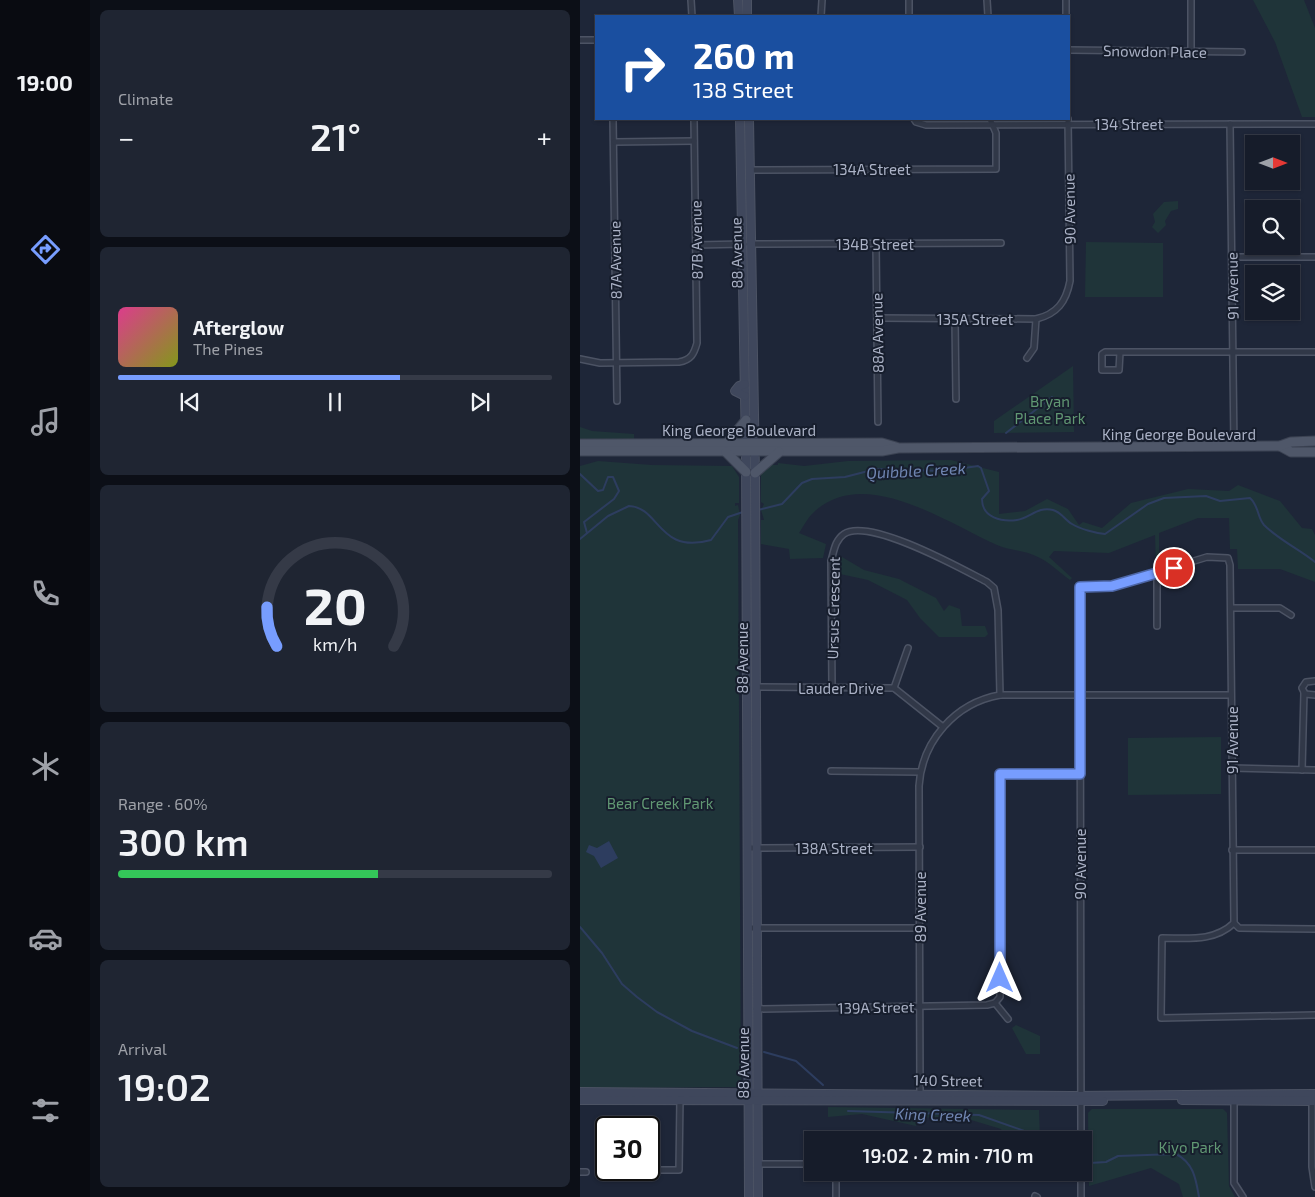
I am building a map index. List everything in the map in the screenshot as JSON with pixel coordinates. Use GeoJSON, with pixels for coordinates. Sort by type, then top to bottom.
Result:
{"type":"FeatureCollection","features":[{"type":"Feature","properties":{"kind":"main road"},"geometry":{"type":"LineString","coordinates":[[738,0],[739,15]]}},
{"type":"Feature","properties":{"kind":"main road"},"geometry":{"type":"LineString","coordinates":[[747,0],[747,15]]}},
{"type":"Feature","properties":{"kind":"main road","name":"88 Avenue"},"geometry":{"type":"LineString","coordinates":[[740,120],[747,244],[751,447],[751,473],[747,511],[747,848],[756,1009],[758,1197]]}},
{"type":"Feature","properties":{"kind":"main road","name":"88 Avenue"},"geometry":{"type":"LineString","coordinates":[[749,120],[745,384],[739,386],[735,391],[745,396],[746,420],[751,447]]}},
{"type":"Feature","properties":{"kind":"main road"},"geometry":{"type":"LineString","coordinates":[[746,420],[727,448],[751,473],[779,452]]}},
{"type":"Feature","properties":{"kind":"main road","name":"King George Boulevard"},"geometry":{"type":"LineString","coordinates":[[751,447],[779,452],[882,452],[898,448],[1280,446],[1291,442],[1315,441]]}},
{"type":"Feature","properties":{"kind":"main road","name":"King George Boulevard"},"geometry":{"type":"LineString","coordinates":[[580,444],[592,448],[727,448],[882,443],[898,448]]}},
{"type":"Feature","properties":{"kind":"main road","name":"King George Boulevard"},"geometry":{"type":"LineString","coordinates":[[1280,446],[1291,452],[1315,452]]}},
{"type":"Feature","properties":{"kind":"main road","name":"King George Boulevard"},"geometry":{"type":"LineString","coordinates":[[580,452],[592,448]]}},
{"type":"Feature","properties":{"kind":"main road","name":"88 Avenue"},"geometry":{"type":"LineString","coordinates":[[749,1197],[748,1097],[756,848],[756,511],[751,473]]}},
{"type":"Feature","properties":{"kind":"main road"},"geometry":{"type":"LineString","coordinates":[[747,679],[756,688]]}},
{"type":"Feature","properties":{"kind":"main road","name":"140 Street"},"geometry":{"type":"LineString","coordinates":[[580,1092],[748,1097],[1314,1099]]}},
{"type":"Feature","properties":{"kind":"main road","name":"140 Street"},"geometry":{"type":"LineString","coordinates":[[757,1097],[920,1094],[1081,1098],[1268,1094],[1314,1099]]}},
{"type":"Feature","properties":{"kind":"main road"},"geometry":{"type":"LineString","coordinates":[[1234,1100],[1236,1097],[1261,1097],[1268,1094]]}},
{"type":"Feature","properties":{"kind":"main road","name":"140 Street"},"geometry":{"type":"LineString","coordinates":[[580,1100],[680,1096]]}},
{"type":"Feature","properties":{"kind":"street"},"geometry":{"type":"LineString","coordinates":[[691,0],[692,15]]}},
{"type":"Feature","properties":{"kind":"street"},"geometry":{"type":"LineString","coordinates":[[821,15],[822,0]]}},
{"type":"Feature","properties":{"kind":"street"},"geometry":{"type":"LineString","coordinates":[[909,0],[909,15]]}},
{"type":"Feature","properties":{"kind":"street"},"geometry":{"type":"LineString","coordinates":[[987,0],[988,15]]}},
{"type":"Feature","properties":{"kind":"street"},"geometry":{"type":"LineString","coordinates":[[1066,0],[1066,15]]}},
{"type":"Feature","properties":{"kind":"street"},"geometry":{"type":"LineString","coordinates":[[1190,0],[1191,52]]}},
{"type":"Feature","properties":{"kind":"street"},"geometry":{"type":"LineString","coordinates":[[580,40],[595,40]]}},
{"type":"Feature","properties":{"kind":"street","name":"Snowdon Place"},"geometry":{"type":"LineString","coordinates":[[1070,50],[1242,52]]}},
{"type":"Feature","properties":{"kind":"street","name":"87A Avenue"},"geometry":{"type":"LineString","coordinates":[[613,120],[617,401]]}},
{"type":"Feature","properties":{"kind":"street","name":"87B Avenue"},"geometry":{"type":"LineString","coordinates":[[617,363],[679,362],[689,360],[695,352],[697,343],[694,120]]}},
{"type":"Feature","properties":{"kind":"street","name":"134 Street"},"geometry":{"type":"LineString","coordinates":[[915,120],[926,124],[991,122],[1315,124]]}},
{"type":"Feature","properties":{"kind":"street","name":"134A Street"},"geometry":{"type":"LineString","coordinates":[[748,170],[996,169],[996,133],[991,122]]}},
{"type":"Feature","properties":{"kind":"street","name":"90 Avenue"},"geometry":{"type":"LineString","coordinates":[[1066,299],[1070,281],[1068,122]]}},
{"type":"Feature","properties":{"kind":"street","name":"91 Avenue"},"geometry":{"type":"LineString","coordinates":[[1230,124],[1234,447]]}},
{"type":"Feature","properties":{"kind":"street"},"geometry":{"type":"LineString","coordinates":[[614,142],[694,141]]}},
{"type":"Feature","properties":{"kind":"street","name":"134B Street"},"geometry":{"type":"LineString","coordinates":[[696,245],[1001,243]]}},
{"type":"Feature","properties":{"kind":"street","name":"88A Avenue"},"geometry":{"type":"LineString","coordinates":[[876,244],[878,422]]}},
{"type":"Feature","properties":{"kind":"street"},"geometry":{"type":"LineString","coordinates":[[1232,257],[1315,257]]}},
{"type":"Feature","properties":{"kind":"street","name":"135A Street"},"geometry":{"type":"LineString","coordinates":[[877,318],[1036,319],[1054,312],[1066,299]]}},
{"type":"Feature","properties":{"kind":"street"},"geometry":{"type":"LineString","coordinates":[[955,318],[956,399]]}},
{"type":"Feature","properties":{"kind":"street"},"geometry":{"type":"LineString","coordinates":[[1027,358],[1034,348],[1036,319]]}},
{"type":"Feature","properties":{"kind":"street"},"geometry":{"type":"LineString","coordinates":[[1120,352],[1119,370],[1102,370],[1103,353],[1120,352],[1233,351],[1315,352]]}},
{"type":"Feature","properties":{"kind":"street"},"geometry":{"type":"LineString","coordinates":[[580,359],[600,364],[617,363]]}},
{"type":"Feature","properties":{"kind":"street","name":"Ursus Crescent"},"geometry":{"type":"LineString","coordinates":[[832,688],[831,561],[835,544],[845,533],[859,531],[920,547],[987,582],[994,588],[998,610],[1000,696]]}},
{"type":"Feature","properties":{"kind":"street","name":"91 Avenue"},"geometry":{"type":"LineString","coordinates":[[1156,573],[1207,557],[1228,558],[1231,608],[1234,923]]}},
{"type":"Feature","properties":{"kind":"street"},"geometry":{"type":"LineString","coordinates":[[1156,573],[1157,626]]}},
{"type":"Feature","properties":{"kind":"street","name":"90 Avenue"},"geometry":{"type":"LineString","coordinates":[[1081,1131],[1080,587],[1112,586],[1156,573]]}},
{"type":"Feature","properties":{"kind":"street"},"geometry":{"type":"LineString","coordinates":[[1231,608],[1280,608],[1291,615]]}},
{"type":"Feature","properties":{"kind":"street"},"geometry":{"type":"LineString","coordinates":[[894,688],[908,648]]}},
{"type":"Feature","properties":{"kind":"street"},"geometry":{"type":"LineString","coordinates":[[1302,770],[1304,684],[1315,681]]}},
{"type":"Feature","properties":{"kind":"street","name":"Lauder Drive"},"geometry":{"type":"LineString","coordinates":[[756,688],[894,688],[943,727]]}},
{"type":"Feature","properties":{"kind":"street"},"geometry":{"type":"LineString","coordinates":[[1304,692],[1315,695]]}},
{"type":"Feature","properties":{"kind":"street","name":"89 Avenue"},"geometry":{"type":"LineString","coordinates":[[920,1094],[920,772],[934,739],[943,727],[968,706],[981,700],[1000,696],[1231,695]]}},
{"type":"Feature","properties":{"kind":"street"},"geometry":{"type":"LineString","coordinates":[[1232,768],[1315,770]]}},
{"type":"Feature","properties":{"kind":"street"},"geometry":{"type":"LineString","coordinates":[[832,771],[920,772]]}},
{"type":"Feature","properties":{"kind":"street"},"geometry":{"type":"LineString","coordinates":[[1008,1019],[995,1003],[1000,997],[1000,774],[1080,774]]}},
{"type":"Feature","properties":{"kind":"street","name":"138A Street"},"geometry":{"type":"LineString","coordinates":[[747,848],[920,847]]}},
{"type":"Feature","properties":{"kind":"street"},"geometry":{"type":"LineString","coordinates":[[1232,850],[1315,850]]}},
{"type":"Feature","properties":{"kind":"street"},"geometry":{"type":"LineString","coordinates":[[1315,929],[1239,928],[1234,923],[1221,933],[1213,936],[1162,938],[1161,1018],[1315,1015]]}},
{"type":"Feature","properties":{"kind":"street"},"geometry":{"type":"LineString","coordinates":[[752,928],[920,928]]}},
{"type":"Feature","properties":{"kind":"street","name":"139A Street"},"geometry":{"type":"LineString","coordinates":[[756,1009],[987,1006],[995,1003]]}},
{"type":"Feature","properties":{"kind":"street"},"geometry":{"type":"LineString","coordinates":[[660,1170],[679,1170],[680,1096]]}},
{"type":"Feature","properties":{"kind":"street"},"geometry":{"type":"LineString","coordinates":[[1314,1099],[1312,1167],[1315,1187]]}},
{"type":"Feature","properties":{"kind":"street"},"geometry":{"type":"LineString","coordinates":[[1234,1100],[1234,1183],[1243,1197]]}},
{"type":"Feature","properties":{"kind":"street"},"geometry":{"type":"LineString","coordinates":[[757,1164],[804,1164]]}},
{"type":"Feature","properties":{"kind":"street"},"geometry":{"type":"LineString","coordinates":[[836,1181],[836,1197]]}},
{"type":"Feature","properties":{"kind":"street"},"geometry":{"type":"LineString","coordinates":[[1081,1181],[1081,1197]]}},
{"type":"Feature","properties":{"kind":"green space"},"geometry":{"type":"Polygon","coordinates":[[[1253,0],[1304,0],[1315,28],[1315,117],[1302,117],[1275,42],[1253,0]]]}},
{"type":"Feature","properties":{"kind":"green space"},"geometry":{"type":"Polygon","coordinates":[[[1178,201],[1178,209],[1171,211],[1165,221],[1166,225],[1158,233],[1152,227],[1155,222],[1153,214],[1164,202],[1178,201]]]}},
{"type":"Feature","properties":{"kind":"green space"},"geometry":{"type":"Polygon","coordinates":[[[1086,242],[1163,243],[1163,297],[1085,297],[1086,242]]]}},
{"type":"Feature","properties":{"kind":"green space","name":"Bryan Place Park"},"geometry":{"type":"Polygon","coordinates":[[[1073,366],[1074,432],[994,433],[994,421],[1073,366]]]}},
{"type":"Feature","properties":{"kind":"green space"},"geometry":{"type":"Polygon","coordinates":[[[580,427],[592,431],[634,434],[634,440],[580,439],[580,427]]]}},
{"type":"Feature","properties":{"kind":"green space"},"geometry":{"type":"Polygon","coordinates":[[[951,460],[999,472],[999,514],[1025,511],[1047,499],[1068,509],[1079,525],[1083,522],[1102,528],[1131,503],[1188,489],[1229,491],[1238,485],[1280,501],[1302,528],[1312,529],[1315,535],[1315,582],[1280,569],[1238,569],[1237,549],[1230,549],[1229,518],[1198,518],[1159,533],[1159,564],[1156,565],[1155,535],[1109,553],[1054,551],[1049,557],[1072,578],[1070,580],[1035,555],[997,545],[930,512],[904,502],[879,496],[855,494],[832,500],[810,516],[799,533],[826,544],[823,558],[790,559],[789,549],[761,544],[761,520],[764,520],[761,510],[764,504],[761,502],[761,475],[768,465],[778,465],[778,463],[804,466],[848,461],[951,460]]]}},
{"type":"Feature","properties":{"kind":"green space","name":"Bear Creek Park"},"geometry":{"type":"Polygon","coordinates":[[[598,461],[652,465],[732,466],[739,477],[739,503],[735,503],[735,506],[738,505],[740,515],[738,520],[741,1085],[739,1087],[580,1088],[580,466],[598,461]]]}},
{"type":"Feature","properties":{"kind":"green space"},"geometry":{"type":"Polygon","coordinates":[[[842,557],[864,570],[899,579],[936,598],[944,611],[949,605],[960,609],[962,626],[985,626],[988,634],[985,637],[939,637],[920,618],[907,600],[868,580],[840,574],[837,560],[842,557]]]}},
{"type":"Feature","properties":{"kind":"green space"},"geometry":{"type":"Polygon","coordinates":[[[1221,737],[1221,794],[1128,795],[1128,738],[1221,737]]]}},
{"type":"Feature","properties":{"kind":"green space"},"geometry":{"type":"Polygon","coordinates":[[[1016,1025],[1040,1036],[1040,1054],[1026,1054],[1012,1028],[1016,1025]]]}},
{"type":"Feature","properties":{"kind":"green space"},"geometry":{"type":"Polygon","coordinates":[[[828,1107],[1039,1110],[1040,1131],[1002,1131],[1001,1129],[958,1116],[920,1118],[916,1126],[862,1114],[828,1117],[828,1107]]]}},
{"type":"Feature","properties":{"kind":"green space","name":"Kiyo Park"},"geometry":{"type":"Polygon","coordinates":[[[1092,1109],[1223,1109],[1227,1113],[1229,1186],[1235,1197],[1183,1197],[1179,1184],[1151,1168],[1089,1186],[1089,1181],[1092,1181],[1092,1131],[1088,1131],[1088,1113],[1092,1109]]]}},
{"type":"Feature","properties":{"kind":"water"},"geometry":{"type":"Polygon","coordinates":[[[609,841],[618,858],[601,868],[594,856],[586,852],[589,845],[597,848],[609,841]]]}},
{"type":"Feature","properties":{"kind":"waterway"},"geometry":{"type":"LineString","coordinates":[[1006,433],[1052,397]]}},
{"type":"Feature","properties":{"kind":"waterway","name":"Quibble Creek"},"geometry":{"type":"LineString","coordinates":[[758,510],[782,504],[802,483],[812,479],[845,477],[876,469],[943,471],[978,466],[981,468],[989,491],[982,499],[985,511],[999,519],[1017,520],[1048,509],[1058,512],[1079,528],[1105,534],[1148,504],[1164,498],[1206,496],[1220,501],[1250,498],[1255,504],[1264,525],[1315,562]]}},
{"type":"Feature","properties":{"kind":"waterway"},"geometry":{"type":"LineString","coordinates":[[580,474],[598,491],[603,490],[608,477],[613,477],[619,491],[614,499],[584,522],[587,533]]}},
{"type":"Feature","properties":{"kind":"waterway","name":"Quibble Creek"},"geometry":{"type":"LineString","coordinates":[[580,539],[608,516],[629,506],[639,508],[670,536],[680,541],[694,543],[711,540],[728,517],[743,512]]}},
{"type":"Feature","properties":{"kind":"waterway","name":"King Creek"},"geometry":{"type":"LineString","coordinates":[[580,927],[602,953],[622,984],[637,997],[657,1012],[692,1031],[737,1048]]}},
{"type":"Feature","properties":{"kind":"waterway","name":"King Creek"},"geometry":{"type":"LineString","coordinates":[[764,1052],[796,1061],[823,1085]]}},
{"type":"Feature","properties":{"kind":"waterway","name":"King Creek"},"geometry":{"type":"LineString","coordinates":[[848,1111],[979,1115],[1024,1131]]}},
{"type":"Feature","properties":{"kind":"waterway","name":"King Creek"},"geometry":{"type":"LineString","coordinates":[[1092,1163],[1106,1162],[1118,1156],[1176,1154],[1187,1162],[1193,1172],[1199,1197]]}},
{"type":"Feature","properties":{"kind":"route"},"geometry":{"type":"LineString","coordinates":[[1000,978],[1000,774],[1080,774],[1080,587],[1112,586],[1174,568]]}}]}
